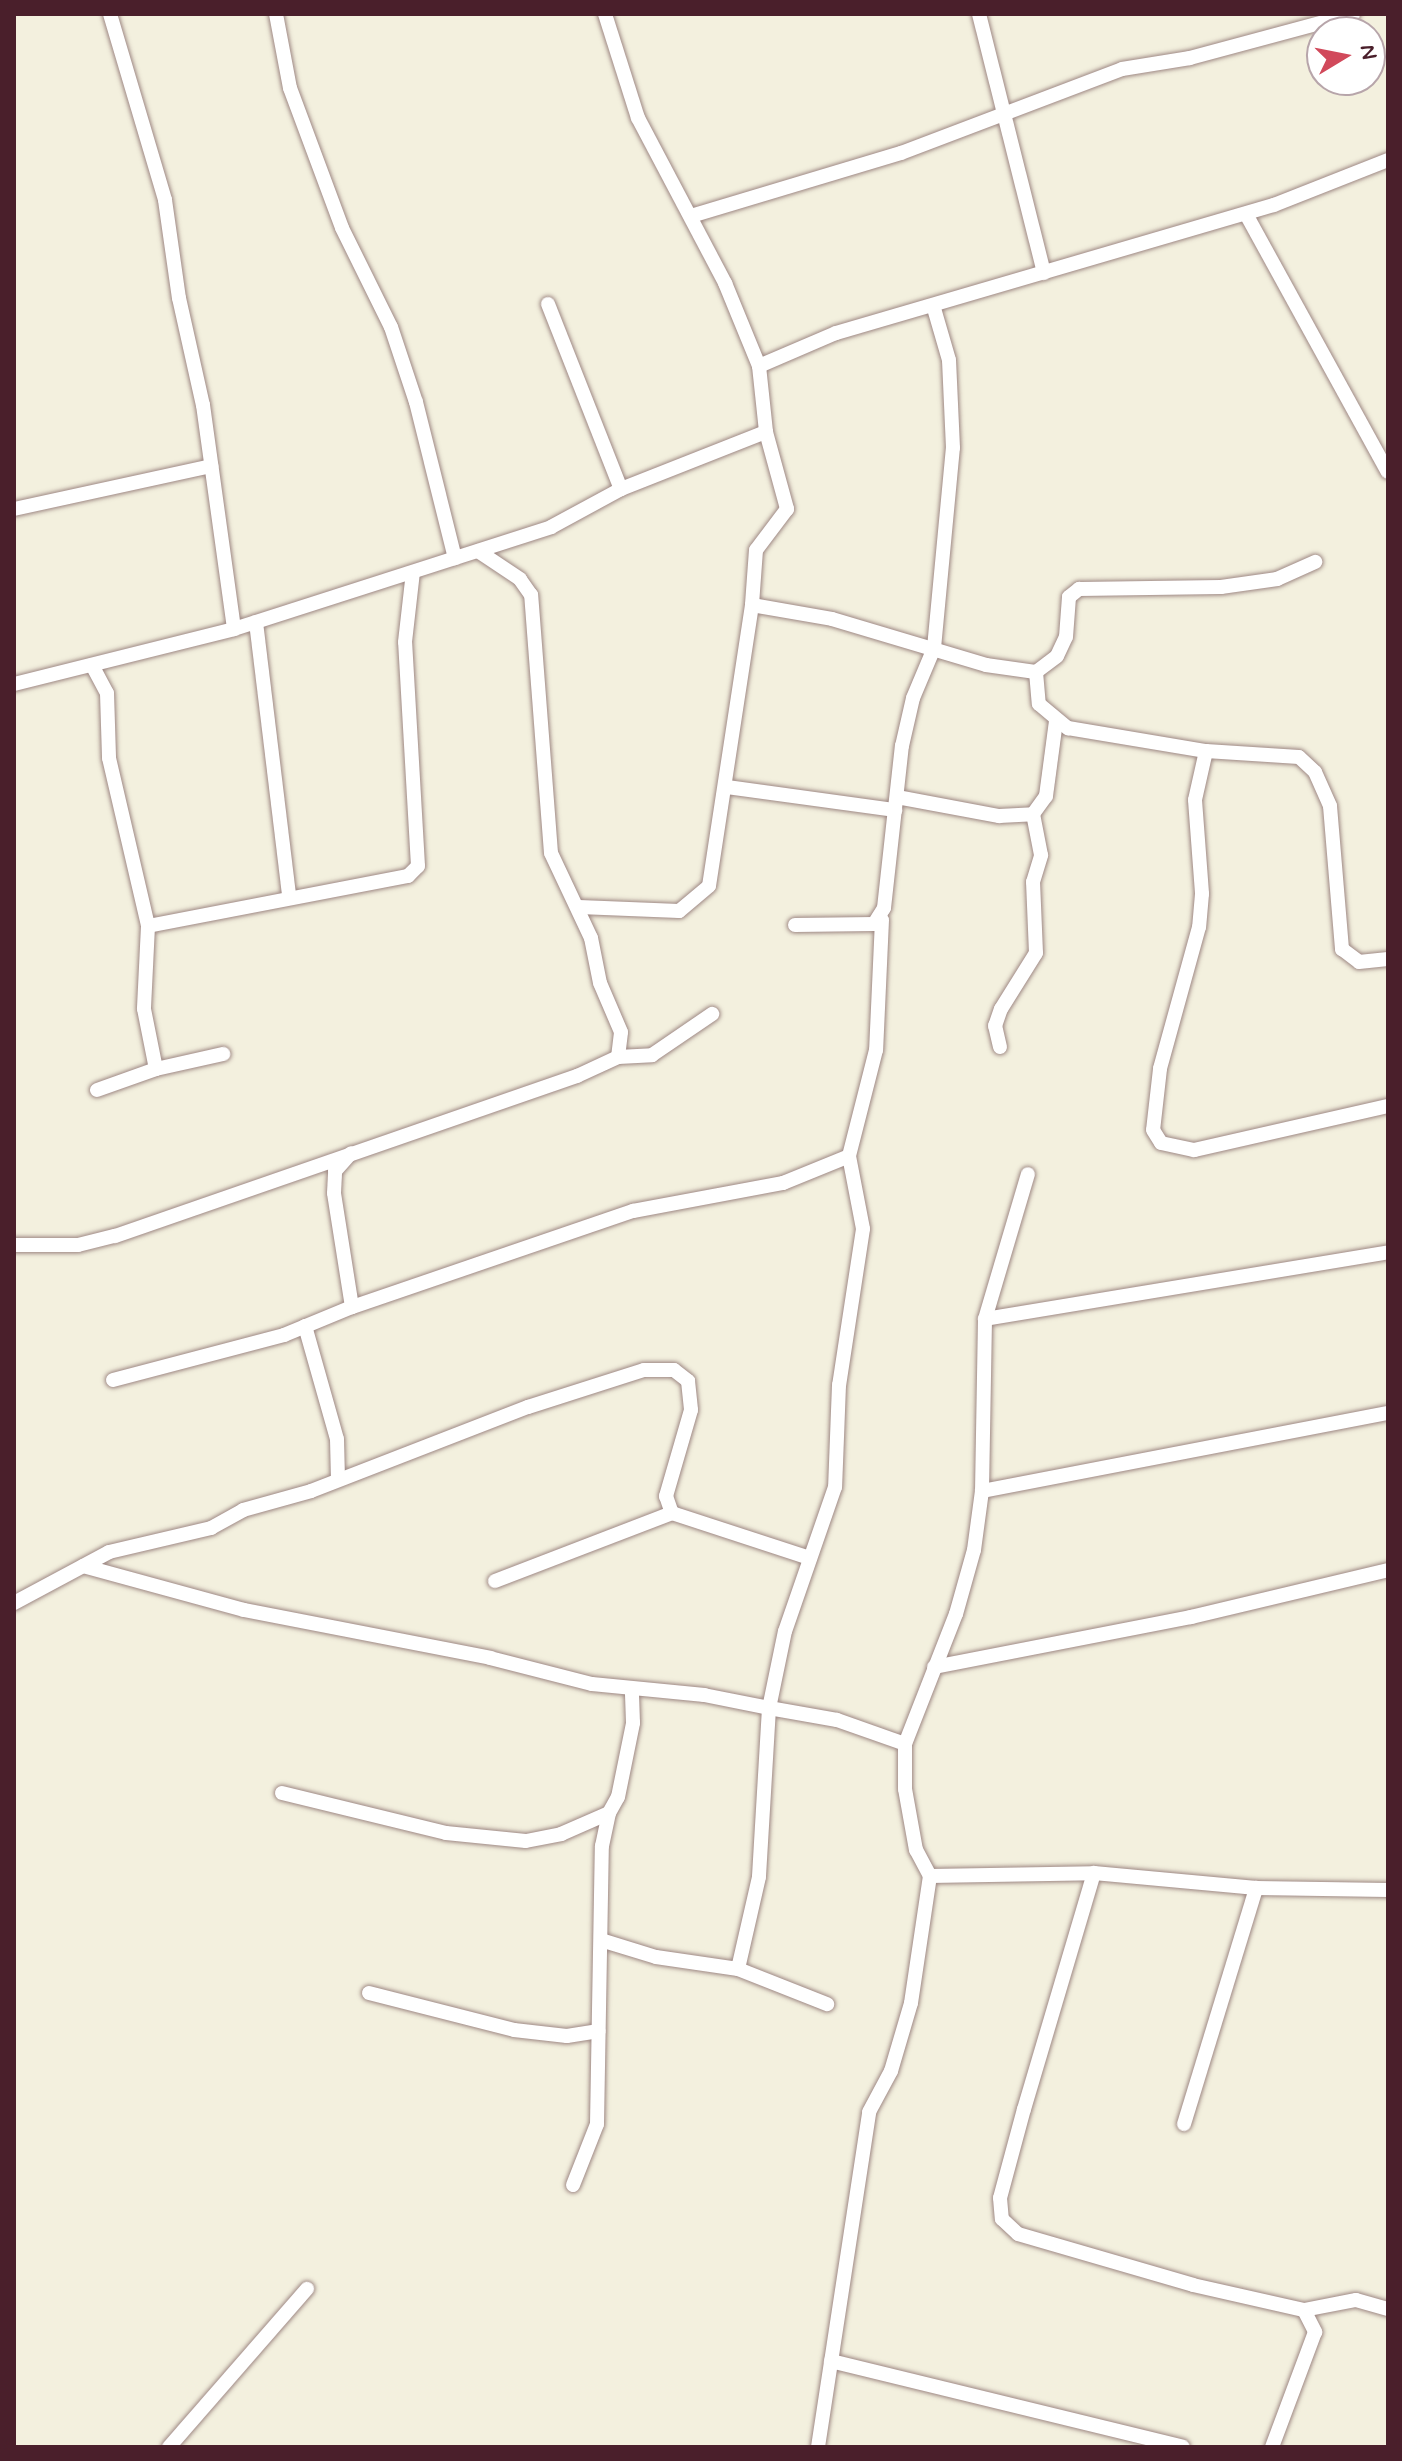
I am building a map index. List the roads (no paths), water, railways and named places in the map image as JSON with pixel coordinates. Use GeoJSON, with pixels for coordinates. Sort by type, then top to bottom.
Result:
{"type":"FeatureCollection","features":[{"type":"Feature","properties":{"kind":"street"},"geometry":{"type":"LineString","coordinates":[[110,14],[165,200],[211,466],[234,629]]}},
{"type":"Feature","properties":{"kind":"street"},"geometry":{"type":"LineString","coordinates":[[276,14],[290,88],[342,228],[391,327],[416,402],[455,558]]}},
{"type":"Feature","properties":{"kind":"street"},"geometry":{"type":"LineString","coordinates":[[579,907],[679,911],[697,900],[709,886],[727,787],[752,605],[756,550],[787,509],[766,432],[759,366],[691,216],[638,118],[605,14]]}},
{"type":"Feature","properties":{"kind":"street"},"geometry":{"type":"LineString","coordinates":[[979,14],[1001,116],[1044,273]]}},
{"type":"Feature","properties":{"kind":"street"},"geometry":{"type":"LineString","coordinates":[[691,216],[1001,116],[1146,62],[1190,58],[1353,14]]}},
{"type":"Feature","properties":{"kind":"street"},"geometry":{"type":"LineString","coordinates":[[759,366],[836,333],[1246,214],[1386,165]]}},
{"type":"Feature","properties":{"kind":"street"},"geometry":{"type":"LineString","coordinates":[[1246,214],[1388,472]]}},
{"type":"Feature","properties":{"kind":"street"},"geometry":{"type":"LineString","coordinates":[[548,304],[621,489]]}},
{"type":"Feature","properties":{"kind":"street"},"geometry":{"type":"LineString","coordinates":[[738,1969],[759,1877],[769,1708],[785,1631],[835,1487],[839,1385],[863,1229],[849,1156],[876,1050],[882,920],[913,698],[934,648],[954,403],[949,360],[933,305]]}},
{"type":"Feature","properties":{"kind":"street"},"geometry":{"type":"LineString","coordinates":[[14,684],[234,629],[551,527],[621,489],[766,432]]}},
{"type":"Feature","properties":{"kind":"street"},"geometry":{"type":"LineString","coordinates":[[14,509],[211,466]]}},
{"type":"Feature","properties":{"kind":"street"},"geometry":{"type":"LineString","coordinates":[[478,551],[520,579],[531,595],[551,853],[559,878],[579,907],[608,1010],[621,1032],[618,1057]]}},
{"type":"Feature","properties":{"kind":"street"},"geometry":{"type":"LineString","coordinates":[[752,605],[832,619],[986,665],[1036,672],[1057,656],[1066,637],[1069,597],[1079,589],[1221,587],[1277,579],[1315,562]]}},
{"type":"Feature","properties":{"kind":"street"},"geometry":{"type":"LineString","coordinates":[[148,926],[289,895],[408,876],[418,866],[405,642],[413,572]]}},
{"type":"Feature","properties":{"kind":"street"},"geometry":{"type":"LineString","coordinates":[[256,622],[289,895]]}},
{"type":"Feature","properties":{"kind":"street"},"geometry":{"type":"LineString","coordinates":[[92,665],[107,693],[114,787],[148,926],[150,959],[144,1009],[156,1069]]}},
{"type":"Feature","properties":{"kind":"street"},"geometry":{"type":"LineString","coordinates":[[1036,672],[1039,704],[1056,721],[1082,731],[1206,751],[1299,757],[1315,772],[1330,806],[1342,949],[1359,962],[1388,959]]}},
{"type":"Feature","properties":{"kind":"street"},"geometry":{"type":"LineString","coordinates":[[1000,1047],[995,1026],[1001,1009],[1036,953],[1033,882],[1041,855],[1033,814],[1046,796],[1056,721]]}},
{"type":"Feature","properties":{"kind":"street"},"geometry":{"type":"LineString","coordinates":[[1206,751],[1195,800],[1202,894],[1199,927],[1160,1069],[1153,1130],[1161,1143],[1194,1150],[1388,1106]]}},
{"type":"Feature","properties":{"kind":"street"},"geometry":{"type":"LineString","coordinates":[[727,787],[999,816],[1033,814]]}},
{"type":"Feature","properties":{"kind":"street"},"geometry":{"type":"LineString","coordinates":[[795,925],[882,920]]}},
{"type":"Feature","properties":{"kind":"street"},"geometry":{"type":"LineString","coordinates":[[14,1245],[78,1245],[115,1236],[354,1150],[577,1076],[618,1057],[652,1055],[712,1014]]}},
{"type":"Feature","properties":{"kind":"street"},"geometry":{"type":"LineString","coordinates":[[97,1090],[156,1069],[223,1054]]}},
{"type":"Feature","properties":{"kind":"street"},"geometry":{"type":"LineString","coordinates":[[352,1307],[334,1193],[335,1171],[354,1150]]}},
{"type":"Feature","properties":{"kind":"street"},"geometry":{"type":"LineString","coordinates":[[113,1380],[305,1326],[633,1211],[783,1183],[849,1156]]}},
{"type":"Feature","properties":{"kind":"street"},"geometry":{"type":"LineString","coordinates":[[818,2447],[872,2100],[891,2071],[911,2003],[930,1876],[916,1850],[905,1789],[905,1744],[970,1563],[982,1491],[985,1319],[1028,1174]]}},
{"type":"Feature","properties":{"kind":"street"},"geometry":{"type":"LineString","coordinates":[[985,1319],[1388,1252]]}},
{"type":"Feature","properties":{"kind":"street"},"geometry":{"type":"LineString","coordinates":[[305,1326],[337,1439],[338,1480]]}},
{"type":"Feature","properties":{"kind":"street"},"geometry":{"type":"LineString","coordinates":[[14,1603],[122,1548],[211,1528],[243,1510],[338,1480],[600,1380],[644,1370],[674,1370],[688,1381],[691,1410],[666,1496],[672,1513]]}},
{"type":"Feature","properties":{"kind":"street"},"geometry":{"type":"LineString","coordinates":[[982,1491],[1388,1413]]}},
{"type":"Feature","properties":{"kind":"street"},"geometry":{"type":"LineString","coordinates":[[495,1581],[672,1513],[810,1558]]}},
{"type":"Feature","properties":{"kind":"street"},"geometry":{"type":"LineString","coordinates":[[83,1566],[258,1613],[632,1689],[837,1720],[905,1744]]}},
{"type":"Feature","properties":{"kind":"street"},"geometry":{"type":"LineString","coordinates":[[934,1667],[1205,1614],[1388,1570]]}},
{"type":"Feature","properties":{"kind":"street"},"geometry":{"type":"LineString","coordinates":[[573,2185],[597,2124],[604,1941],[602,1846],[609,1813],[618,1797],[633,1723],[632,1689]]}},
{"type":"Feature","properties":{"kind":"street"},"geometry":{"type":"LineString","coordinates":[[282,1793],[446,1833],[526,1841],[561,1834],[609,1813]]}},
{"type":"Feature","properties":{"kind":"street"},"geometry":{"type":"LineString","coordinates":[[930,1876],[1094,1873],[1256,1888],[1388,1890]]}},
{"type":"Feature","properties":{"kind":"street"},"geometry":{"type":"LineString","coordinates":[[1094,1873],[1000,2198],[1002,2219],[1018,2234],[1193,2285],[1304,2310],[1356,2300],[1388,2309]]}},
{"type":"Feature","properties":{"kind":"street"},"geometry":{"type":"LineString","coordinates":[[1184,2124],[1256,1888]]}},
{"type":"Feature","properties":{"kind":"street"},"geometry":{"type":"LineString","coordinates":[[604,1941],[656,1957],[738,1969],[827,2004]]}},
{"type":"Feature","properties":{"kind":"street"},"geometry":{"type":"LineString","coordinates":[[369,1993],[514,2030],[567,2036],[599,2031]]}},
{"type":"Feature","properties":{"kind":"street"},"geometry":{"type":"LineString","coordinates":[[169,2447],[307,2289]]}},
{"type":"Feature","properties":{"kind":"street"},"geometry":{"type":"LineString","coordinates":[[1272,2447],[1315,2332],[1304,2310]]}},
{"type":"Feature","properties":{"kind":"street"},"geometry":{"type":"LineString","coordinates":[[831,2361],[1183,2447]]}}]}
